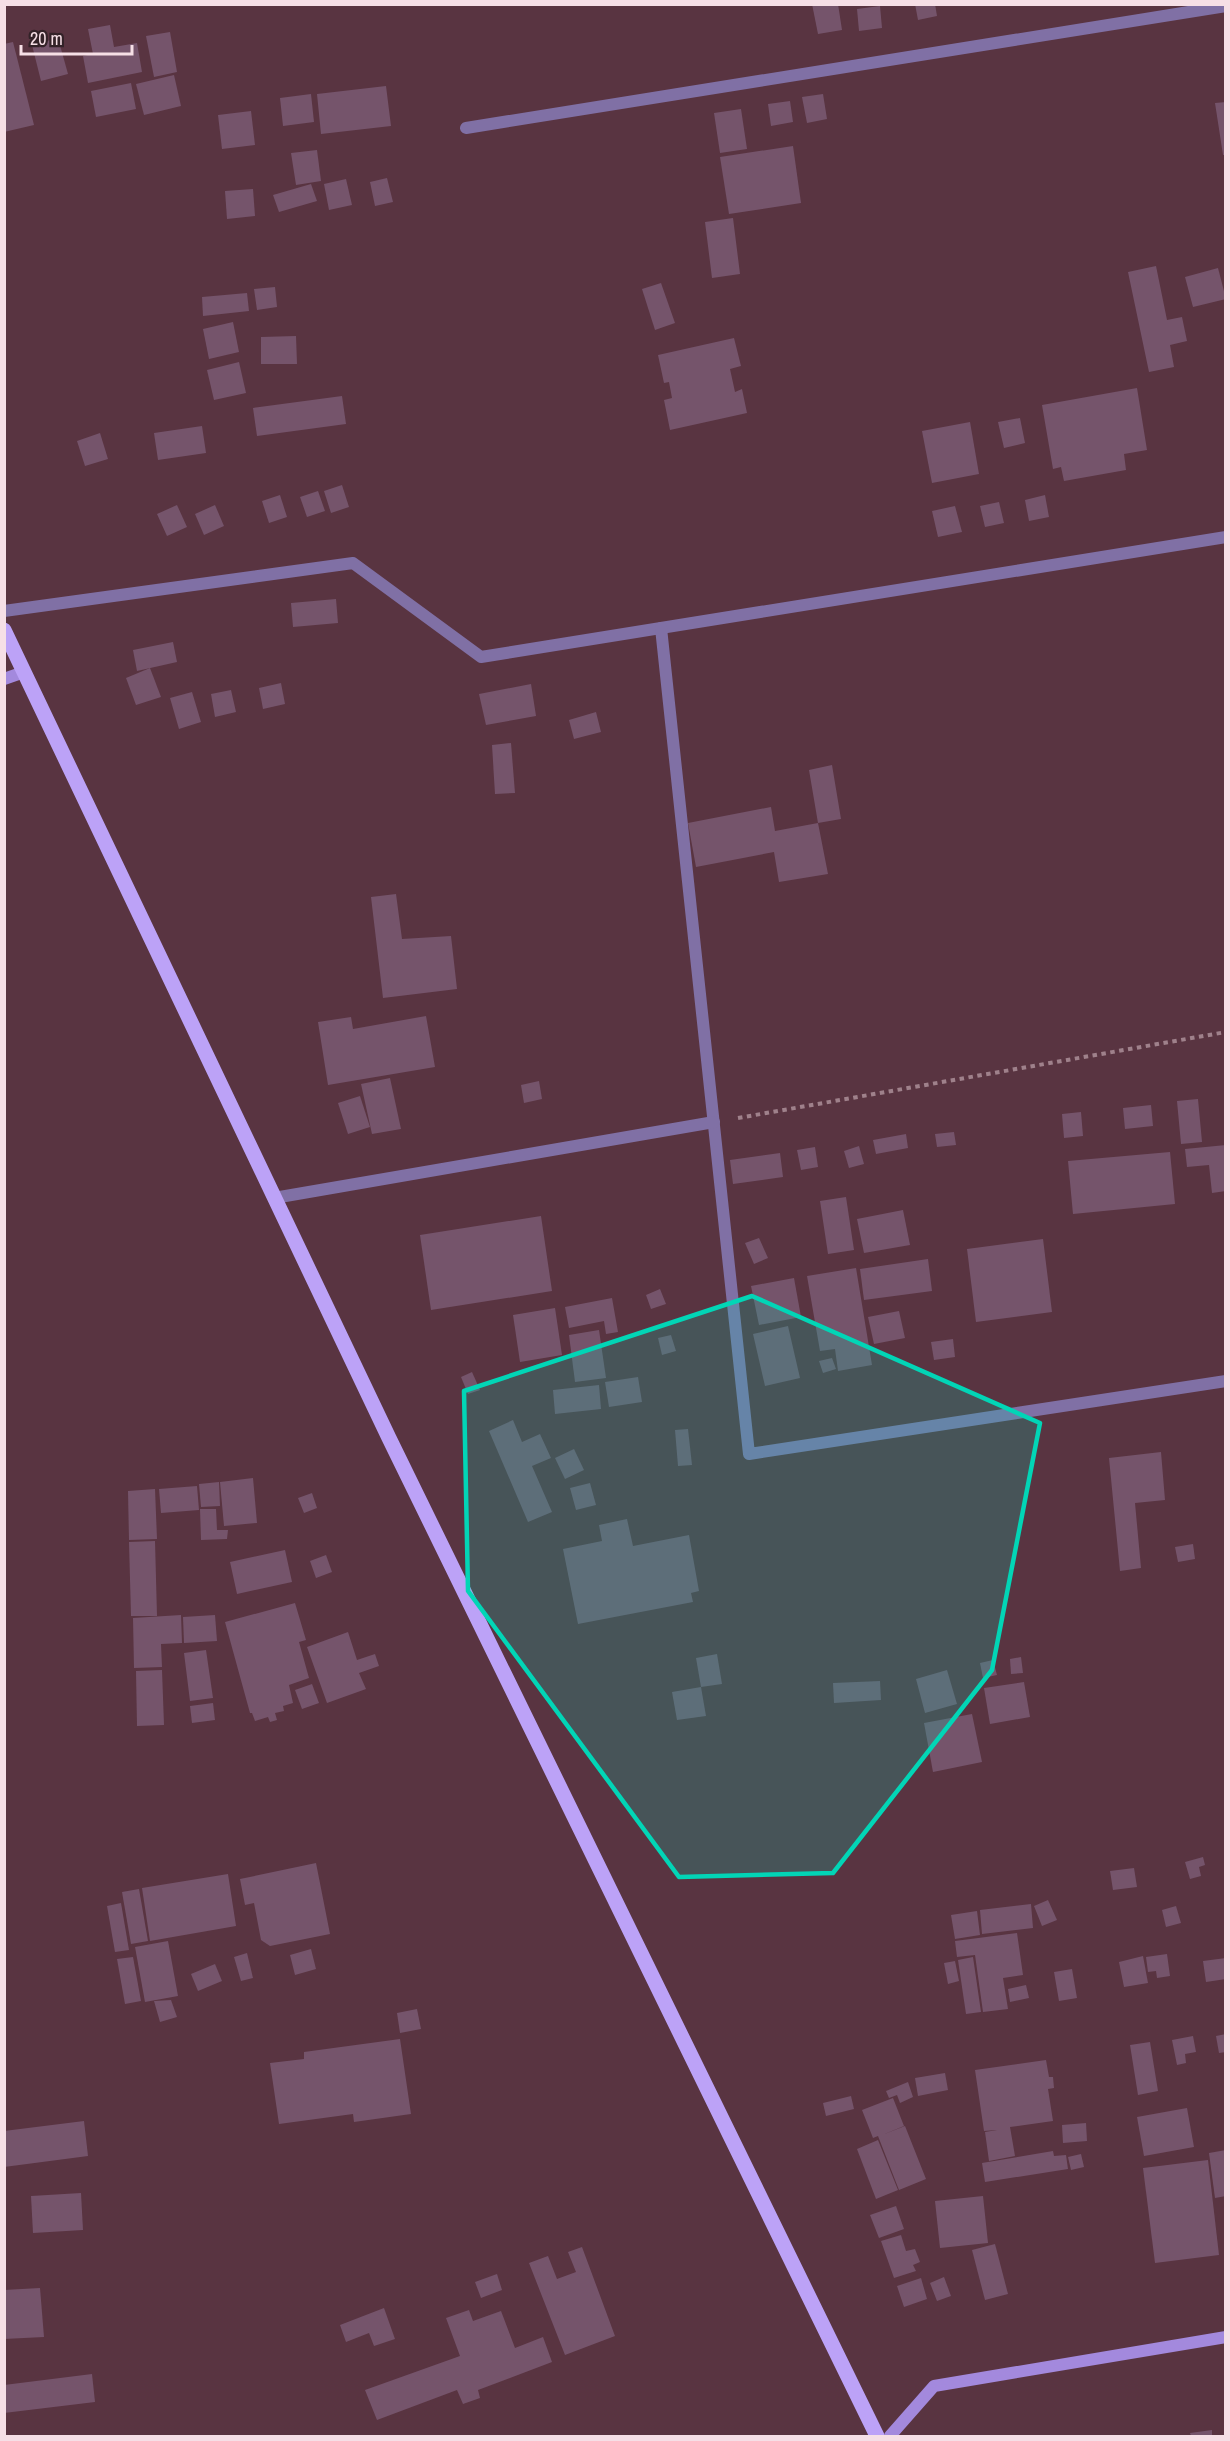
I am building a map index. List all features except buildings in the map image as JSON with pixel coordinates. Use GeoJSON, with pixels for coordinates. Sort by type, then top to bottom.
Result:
{"type":"FeatureCollection","features":[{"type":"Feature","properties":{"kind":"main road"},"geometry":{"type":"LineString","coordinates":[[4,630],[389,1438],[877,2436]]}},
{"type":"Feature","properties":{"kind":"street"},"geometry":{"type":"LineString","coordinates":[[466,128],[1226,6]]}},
{"type":"Feature","properties":{"kind":"street"},"geometry":{"type":"LineString","coordinates":[[4,611],[353,563],[481,657],[1226,537]]}},
{"type":"Feature","properties":{"kind":"street"},"geometry":{"type":"LineString","coordinates":[[661,628],[749,1455],[1226,1381]]}},
{"type":"Feature","properties":{"kind":"street"},"geometry":{"type":"LineString","coordinates":[[4,679],[24,672]]}},
{"type":"Feature","properties":{"kind":"street"},"geometry":{"type":"LineString","coordinates":[[274,1198],[714,1122]]}},
{"type":"Feature","properties":{"kind":"street"},"geometry":{"type":"LineString","coordinates":[[890,2436],[934,2386],[1226,2337]]}},
{"type":"Feature","properties":{"kind":"path"},"geometry":{"type":"LineString","coordinates":[[714,1122],[1226,1032]]}},
{"type":"Feature","properties":{"kind":"highlighted area"},"geometry":{"type":"Polygon","coordinates":[[[752,1296],[1040,1423],[992,1670],[833,1873],[679,1877],[468,1591],[464,1391],[752,1296]]]}}]}
